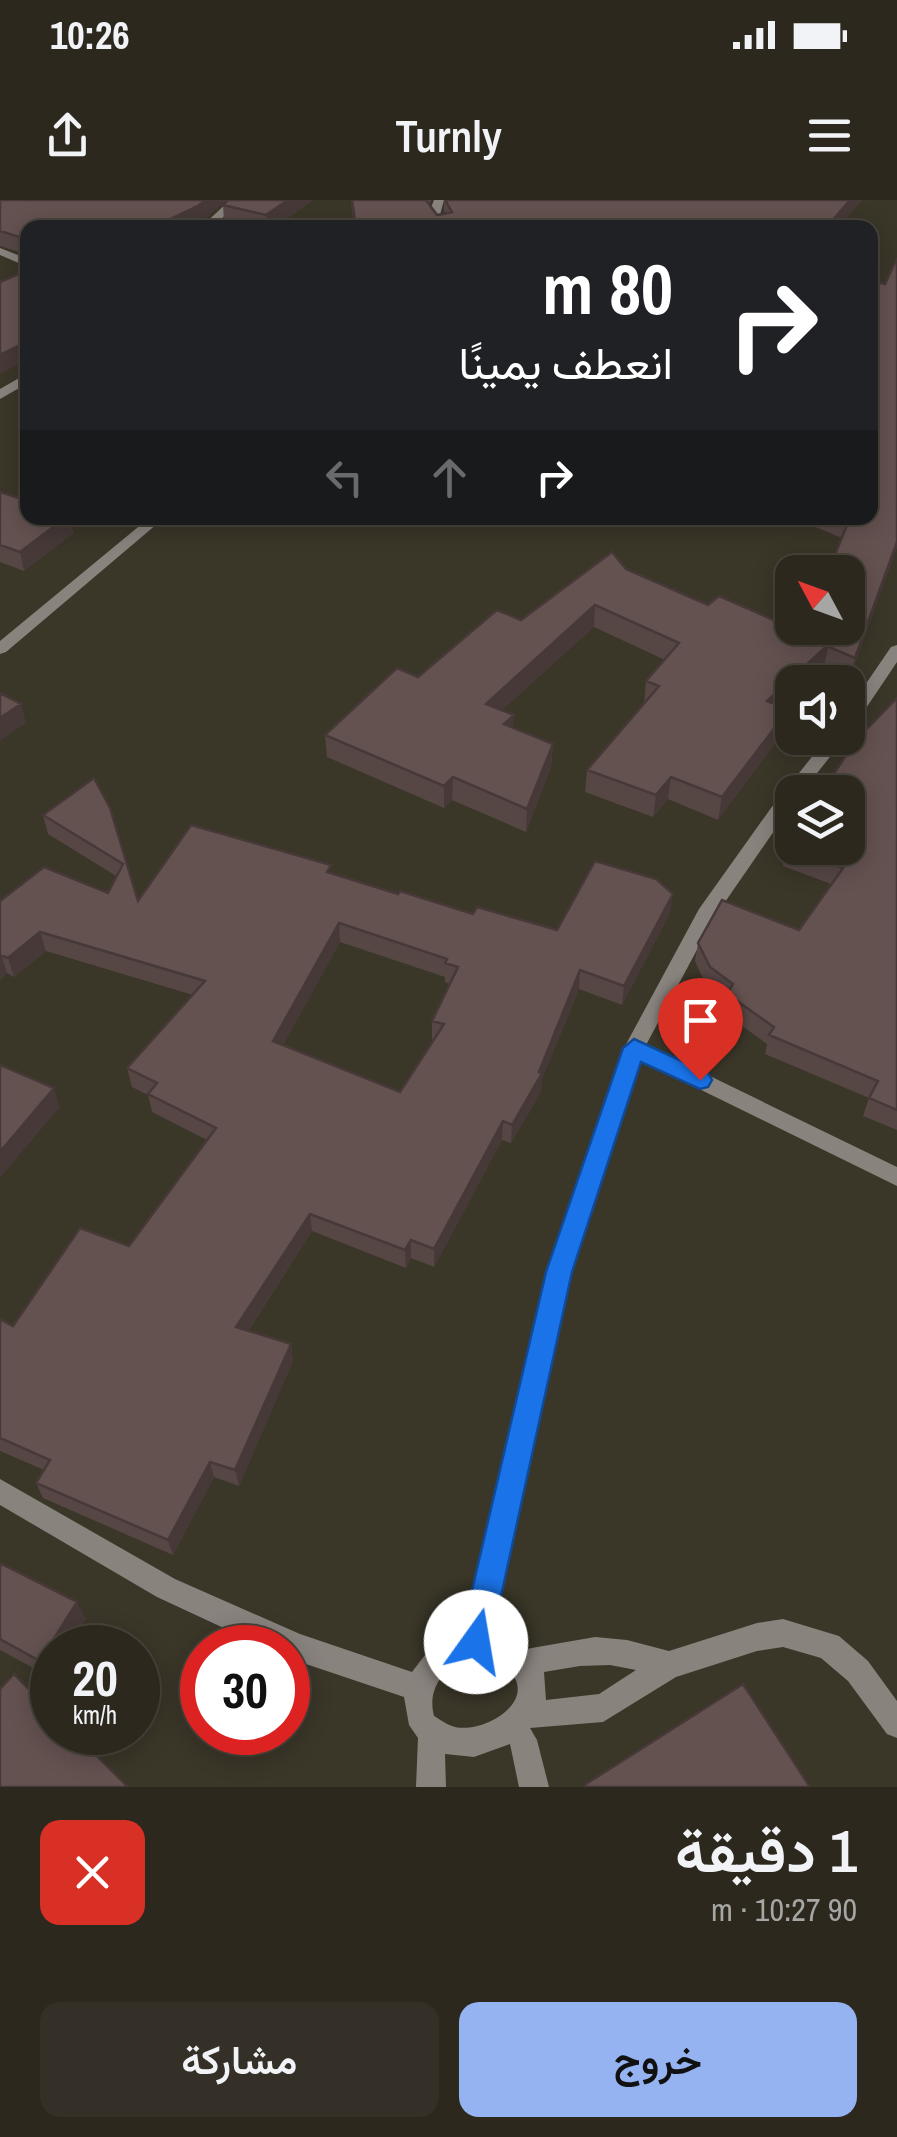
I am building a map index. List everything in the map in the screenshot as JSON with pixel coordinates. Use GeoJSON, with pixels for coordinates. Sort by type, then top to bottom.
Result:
{"type":"FeatureCollection","features":[{"type":"Feature","properties":{"kind":"street"},"geometry":{"type":"LineString","coordinates":[[214,220],[236,200]]}},
{"type":"Feature","properties":{"kind":"street"},"geometry":{"type":"LineString","coordinates":[[0,649],[149,525]]}},
{"type":"Feature","properties":{"kind":"street"},"geometry":{"type":"LineString","coordinates":[[865,697],[897,650]]}},
{"type":"Feature","properties":{"kind":"street"},"geometry":{"type":"LineString","coordinates":[[476,1642],[559,1272],[634,1048],[706,914],[822,755]]}},
{"type":"Feature","properties":{"kind":"street"},"geometry":{"type":"LineString","coordinates":[[634,1048],[897,1177]]}},
{"type":"Feature","properties":{"kind":"street"},"geometry":{"type":"LineString","coordinates":[[0,1491],[166,1588],[298,1647],[419,1688]]}},
{"type":"Feature","properties":{"kind":"street"},"geometry":{"type":"LineString","coordinates":[[534,1787],[528,1728],[532,1688],[520,1664],[500,1647],[476,1642],[450,1648],[430,1664],[419,1688],[418,1716],[431,1741],[450,1758],[477,1765],[502,1759],[528,1728],[603,1708],[670,1665],[757,1637],[783,1633],[829,1646],[858,1671],[897,1724]]}},
{"type":"Feature","properties":{"kind":"street"},"geometry":{"type":"LineString","coordinates":[[520,1664],[594,1648],[670,1665]]}},
{"type":"Feature","properties":{"kind":"street"},"geometry":{"type":"LineString","coordinates":[[431,1741],[431,1787]]}},
{"type":"Feature","properties":{"kind":"building"},"geometry":{"type":"Polygon","coordinates":[[[0,200],[206,200],[169,220],[20,220],[20,237],[0,231],[0,200]]]}},
{"type":"Feature","properties":{"kind":"building"},"geometry":{"type":"Polygon","coordinates":[[[228,200],[288,200],[266,215],[223,205],[228,200]]]}},
{"type":"Feature","properties":{"kind":"building"},"geometry":{"type":"Polygon","coordinates":[[[352,200],[426,200],[437,215],[452,212],[445,200],[850,200],[833,220],[355,220],[352,200]]]}},
{"type":"Feature","properties":{"kind":"building"},"geometry":{"type":"Polygon","coordinates":[[[897,258],[897,542],[865,630],[865,555],[835,555],[847,525],[878,525],[878,283],[885,284],[897,258]]]}},
{"type":"Feature","properties":{"kind":"building"},"geometry":{"type":"Polygon","coordinates":[[[20,273],[20,345],[0,355],[0,282],[20,273]]]}},
{"type":"Feature","properties":{"kind":"building"},"geometry":{"type":"Polygon","coordinates":[[[0,492],[20,498],[20,525],[56,525],[20,552],[0,545],[0,492]]]}},
{"type":"Feature","properties":{"kind":"building"},"geometry":{"type":"Polygon","coordinates":[[[612,552],[626,569],[708,605],[719,596],[775,620],[775,645],[828,645],[806,665],[775,665],[775,694],[767,701],[775,704],[775,727],[722,797],[671,777],[656,795],[587,770],[659,686],[646,681],[679,643],[595,605],[486,704],[514,715],[504,724],[553,744],[527,809],[453,777],[444,786],[325,735],[397,668],[418,677],[497,610],[521,620],[612,552]]]}},
{"type":"Feature","properties":{"kind":"building"},"geometry":{"type":"Polygon","coordinates":[[[829,645],[860,645],[855,658],[829,645]]]}},
{"type":"Feature","properties":{"kind":"building"},"geometry":{"type":"Polygon","coordinates":[[[0,693],[21,704],[0,718],[0,693]]]}},
{"type":"Feature","properties":{"kind":"building"},"geometry":{"type":"Polygon","coordinates":[[[897,698],[897,1110],[869,1098],[878,1081],[769,1035],[774,1027],[727,994],[733,984],[710,967],[698,943],[722,900],[799,930],[843,868],[835,865],[865,865],[865,775],[833,775],[846,755],[865,755],[865,731],[897,698]]]}},
{"type":"Feature","properties":{"kind":"building"},"geometry":{"type":"Polygon","coordinates":[[[94,778],[110,808],[138,901],[191,825],[331,865],[327,872],[398,894],[400,891],[473,914],[477,907],[557,930],[595,861],[656,879],[673,894],[624,986],[580,970],[539,1072],[542,1073],[512,1125],[503,1121],[434,1249],[411,1240],[405,1250],[310,1214],[236,1327],[291,1344],[235,1470],[210,1462],[168,1540],[36,1483],[50,1460],[0,1438],[0,1319],[13,1326],[80,1228],[129,1246],[216,1128],[148,1094],[157,1083],[127,1068],[205,981],[40,932],[8,958],[0,955],[0,901],[44,867],[108,893],[123,864],[43,815],[94,778]],[[339,923],[273,1041],[400,1092],[444,1024],[432,1021],[458,967],[445,963],[447,959],[339,923]]]}},
{"type":"Feature","properties":{"kind":"building"},"geometry":{"type":"Polygon","coordinates":[[[0,1065],[54,1088],[0,1152],[0,1065]]]}},
{"type":"Feature","properties":{"kind":"building"},"geometry":{"type":"Polygon","coordinates":[[[0,1563],[77,1602],[63,1625],[30,1625],[30,1656],[0,1639],[0,1563]]]}},
{"type":"Feature","properties":{"kind":"building"},"geometry":{"type":"Polygon","coordinates":[[[14,1674],[30,1690],[30,1755],[96,1755],[128,1787],[0,1787],[0,1689],[14,1674]]]}},
{"type":"Feature","properties":{"kind":"building"},"geometry":{"type":"Polygon","coordinates":[[[743,1684],[810,1787],[585,1787],[586,1784],[743,1684]]]}},
{"type":"Feature","properties":{"kind":"route"},"geometry":{"type":"LineString","coordinates":[[476,1642],[559,1272],[634,1048],[700,1080]]}}]}
